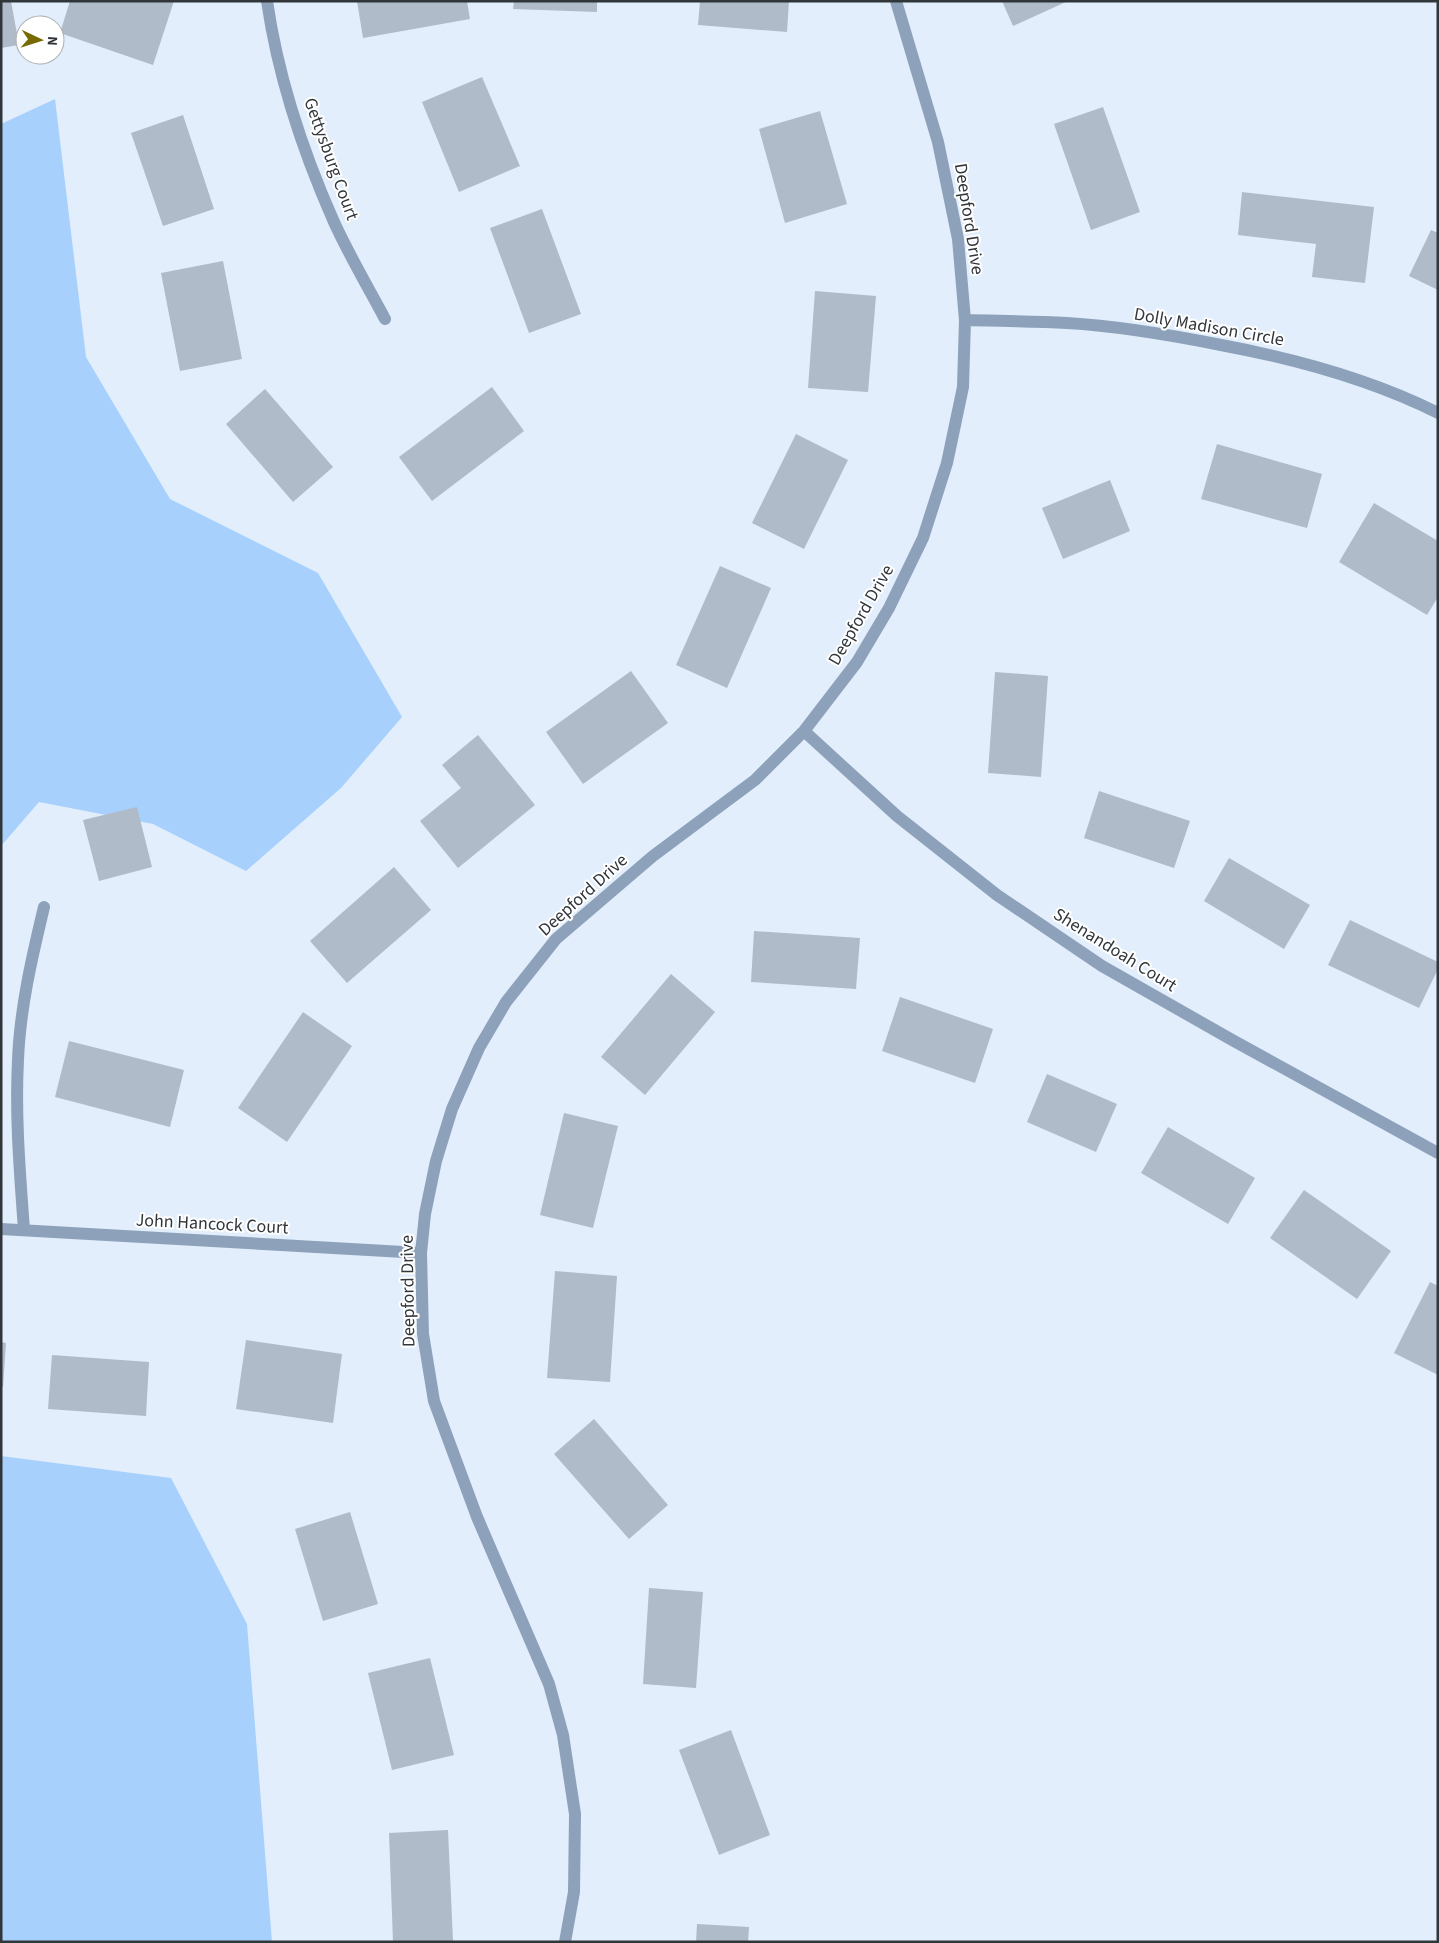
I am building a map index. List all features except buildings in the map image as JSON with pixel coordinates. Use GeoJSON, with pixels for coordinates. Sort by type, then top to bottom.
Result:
{"type":"FeatureCollection","features":[{"type":"Feature","properties":{"kind":"street","name":"Gettysburg Court"},"geometry":{"type":"LineString","coordinates":[[267,1],[272,32],[300,138],[334,223],[385,319]]}},
{"type":"Feature","properties":{"kind":"street","name":"Deepford Drive"},"geometry":{"type":"LineString","coordinates":[[565,1942],[574,1892],[575,1814],[564,1735],[549,1684],[477,1518],[434,1401],[423,1334],[421,1253],[425,1214],[434,1170],[452,1109],[479,1048],[506,1002],[556,938],[653,856],[755,780],[804,731],[857,662],[889,608],[922,538],[947,463],[963,387],[965,320],[958,239],[938,142],[896,1]]}},
{"type":"Feature","properties":{"kind":"street","name":"Dolly Madison Circle"},"geometry":{"type":"LineString","coordinates":[[965,320],[1068,323],[1180,336],[1272,355],[1351,377],[1414,401],[1438,413]]}},
{"type":"Feature","properties":{"kind":"street","name":"Shenandoah Court"},"geometry":{"type":"LineString","coordinates":[[804,731],[897,816],[997,895],[1102,966],[1438,1153]]}},
{"type":"Feature","properties":{"kind":"street"},"geometry":{"type":"LineString","coordinates":[[24,1230],[19,1153],[18,1060],[26,982],[44,907]]}},
{"type":"Feature","properties":{"kind":"street","name":"John Hancock Court"},"geometry":{"type":"LineString","coordinates":[[1,1229],[421,1253]]}},
{"type":"Feature","properties":{"kind":"shaded area"},"geometry":{"type":"Polygon","coordinates":[[[55,99],[86,357],[170,499],[318,573],[402,717],[341,788],[246,871],[153,824],[39,802],[1,846],[1,124],[55,99]]]}},
{"type":"Feature","properties":{"kind":"shaded area"},"geometry":{"type":"Polygon","coordinates":[[[1,1456],[171,1478],[247,1624],[272,1942],[1,1942],[1,1456]]]}}]}
